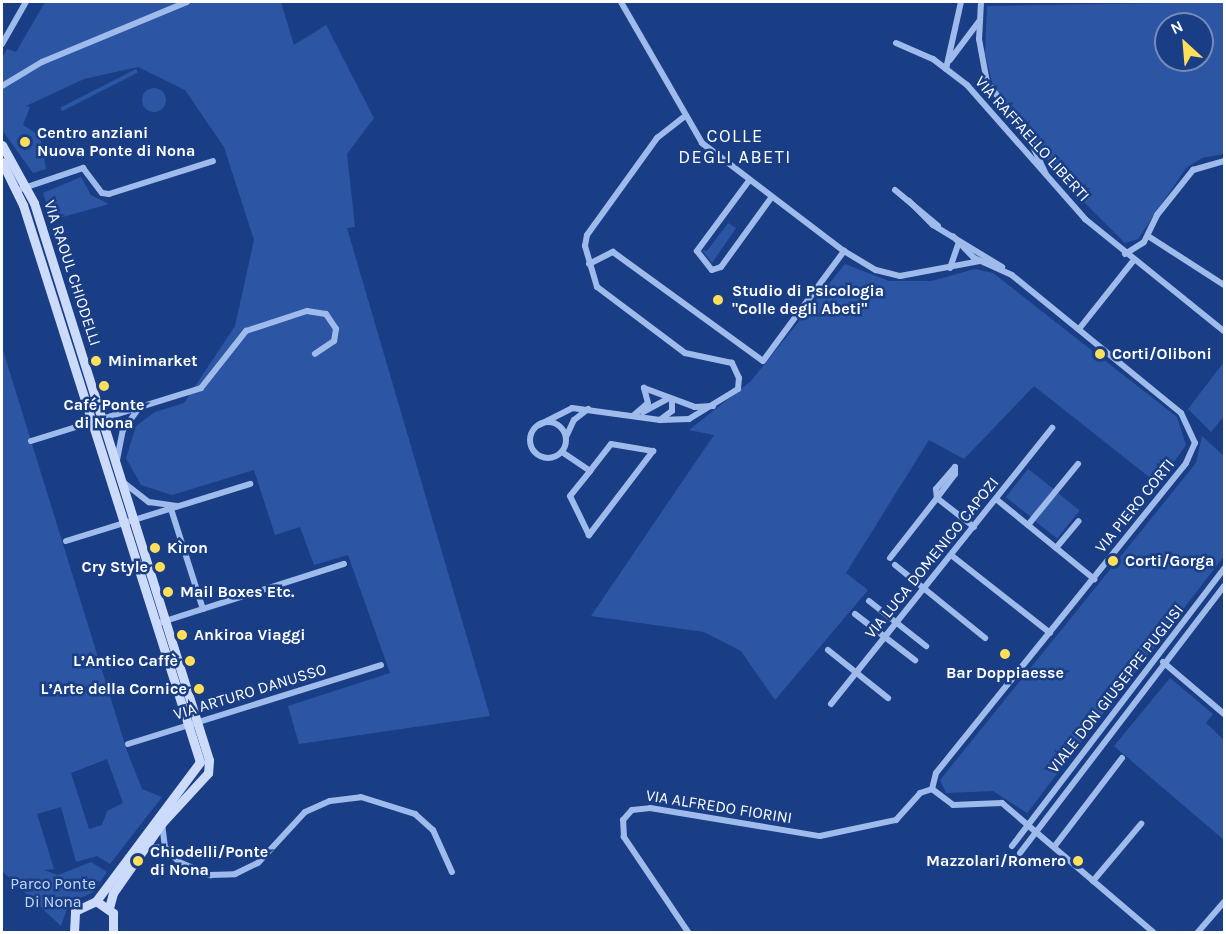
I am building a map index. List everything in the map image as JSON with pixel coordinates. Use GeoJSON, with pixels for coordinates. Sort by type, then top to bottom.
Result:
{"type":"FeatureCollection","features":[{"type":"Feature","properties":{"kind":"main road","name":"VIA RAOUL CHIODELLI"},"geometry":{"type":"LineString","coordinates":[[2,145],[27,185],[97,420],[193,724],[210,770],[162,823],[113,893],[110,908]]}},
{"type":"Feature","properties":{"kind":"main road","name":"VIA RAOUL CHIODELLI"},"geometry":{"type":"LineString","coordinates":[[2,162],[18,190],[97,420],[119,473],[129,522]]}},
{"type":"Feature","properties":{"kind":"main road","name":"VIA RAOUL CHIODELLI"},"geometry":{"type":"LineString","coordinates":[[96,901],[161,809],[199,768],[193,724]]}},
{"type":"Feature","properties":{"kind":"main road"},"geometry":{"type":"LineString","coordinates":[[72,931],[75,911],[96,901],[110,908],[115,930]]}},
{"type":"Feature","properties":{"kind":"street"},"geometry":{"type":"LineString","coordinates":[[2,44],[26,2]]}},
{"type":"Feature","properties":{"kind":"street"},"geometry":{"type":"LineString","coordinates":[[2,86],[42,62],[188,2]]}},
{"type":"Feature","properties":{"kind":"street"},"geometry":{"type":"LineString","coordinates":[[621,2],[683,118],[711,153],[748,182],[844,251],[888,274],[948,269],[980,261]]}},
{"type":"Feature","properties":{"kind":"street"},"geometry":{"type":"LineString","coordinates":[[946,69],[961,2]]}},
{"type":"Feature","properties":{"kind":"street"},"geometry":{"type":"LineString","coordinates":[[981,2],[980,20],[987,82],[1034,146],[1048,181]]}},
{"type":"Feature","properties":{"kind":"street"},"geometry":{"type":"LineString","coordinates":[[946,69],[980,20]]}},
{"type":"Feature","properties":{"kind":"street","name":"VIA RAFFAELLO LIBERTI"},"geometry":{"type":"LineString","coordinates":[[896,43],[946,69],[972,90],[1048,181],[1133,261],[1224,331]]}},
{"type":"Feature","properties":{"kind":"street"},"geometry":{"type":"LineString","coordinates":[[562,452],[546,458],[532,450],[530,438],[539,425],[556,413],[590,408],[660,420],[689,419],[719,404],[739,385],[732,363],[682,350],[602,292],[589,264],[586,235],[660,134],[683,118]]}},
{"type":"Feature","properties":{"kind":"street"},"geometry":{"type":"LineString","coordinates":[[1125,254],[1148,236],[1186,176],[1200,165],[1224,160]]}},
{"type":"Feature","properties":{"kind":"street"},"geometry":{"type":"LineString","coordinates":[[18,190],[27,185],[83,168],[100,191],[109,194],[213,161]]}},
{"type":"Feature","properties":{"kind":"street"},"geometry":{"type":"LineString","coordinates":[[748,182],[697,251],[712,270],[721,267],[771,198]]}},
{"type":"Feature","properties":{"kind":"street","name":"VIA PIERO CORTI"},"geometry":{"type":"LineString","coordinates":[[896,190],[941,228],[1004,270],[1184,416],[1195,443],[1189,460],[936,773],[932,789]]}},
{"type":"Feature","properties":{"kind":"street"},"geometry":{"type":"LineString","coordinates":[[948,269],[959,253],[953,236]]}},
{"type":"Feature","properties":{"kind":"street","name":"VIA PIERO CORTI"},"geometry":{"type":"LineString","coordinates":[[953,236],[980,261],[1004,270]]}},
{"type":"Feature","properties":{"kind":"street"},"geometry":{"type":"LineString","coordinates":[[1148,236],[1224,285]]}},
{"type":"Feature","properties":{"kind":"street"},"geometry":{"type":"LineString","coordinates":[[589,264],[613,252],[764,361],[844,251]]}},
{"type":"Feature","properties":{"kind":"street"},"geometry":{"type":"LineString","coordinates":[[1079,329],[1133,261]]}},
{"type":"Feature","properties":{"kind":"street"},"geometry":{"type":"LineString","coordinates":[[31,441],[201,388],[246,331],[307,311],[326,314],[336,329],[334,341],[315,354]]}},
{"type":"Feature","properties":{"kind":"street"},"geometry":{"type":"LineString","coordinates":[[640,413],[648,403],[644,388],[700,408],[719,404]]}},
{"type":"Feature","properties":{"kind":"street"},"geometry":{"type":"LineString","coordinates":[[632,416],[670,399]]}},
{"type":"Feature","properties":{"kind":"street"},"geometry":{"type":"LineString","coordinates":[[660,420],[672,411],[670,399]]}},
{"type":"Feature","properties":{"kind":"street"},"geometry":{"type":"LineString","coordinates":[[140,407],[123,430],[119,473],[149,502],[181,506]]}},
{"type":"Feature","properties":{"kind":"street"},"geometry":{"type":"LineString","coordinates":[[562,452],[574,420],[590,408]]}},
{"type":"Feature","properties":{"kind":"street"},"geometry":{"type":"LineString","coordinates":[[539,425],[554,423],[566,438]]}},
{"type":"Feature","properties":{"kind":"street","name":"VIA LUCA DOMENICO CAPOZI"},"geometry":{"type":"LineString","coordinates":[[831,704],[1052,428]]}},
{"type":"Feature","properties":{"kind":"street"},"geometry":{"type":"LineString","coordinates":[[611,444],[653,451],[589,535],[570,496],[590,471],[611,444]]}},
{"type":"Feature","properties":{"kind":"street"},"geometry":{"type":"LineString","coordinates":[[562,452],[590,471]]}},
{"type":"Feature","properties":{"kind":"street"},"geometry":{"type":"LineString","coordinates":[[1028,525],[1077,464]]}},
{"type":"Feature","properties":{"kind":"street"},"geometry":{"type":"LineString","coordinates":[[974,527],[937,498],[936,489],[955,467],[957,472],[937,498],[892,562],[985,638]]}},
{"type":"Feature","properties":{"kind":"street"},"geometry":{"type":"LineString","coordinates":[[66,541],[250,484]]}},
{"type":"Feature","properties":{"kind":"street"},"geometry":{"type":"LineString","coordinates":[[996,499],[1094,579]]}},
{"type":"Feature","properties":{"kind":"street"},"geometry":{"type":"LineString","coordinates":[[171,509],[203,609]]}},
{"type":"Feature","properties":{"kind":"street"},"geometry":{"type":"LineString","coordinates":[[1056,548],[1078,521]]}},
{"type":"Feature","properties":{"kind":"street"},"geometry":{"type":"LineString","coordinates":[[951,555],[1050,633]]}},
{"type":"Feature","properties":{"kind":"street"},"geometry":{"type":"LineString","coordinates":[[161,622],[344,564]]}},
{"type":"Feature","properties":{"kind":"street","name":"VIALE DON GIUSEPPE PUGLISI"},"geometry":{"type":"LineString","coordinates":[[1012,846],[1224,569]]}},
{"type":"Feature","properties":{"kind":"street","name":"VIALE DON GIUSEPPE PUGLISI"},"geometry":{"type":"LineString","coordinates":[[1020,853],[1224,586]]}},
{"type":"Feature","properties":{"kind":"street"},"geometry":{"type":"LineString","coordinates":[[869,600],[926,646]]}},
{"type":"Feature","properties":{"kind":"street"},"geometry":{"type":"LineString","coordinates":[[855,614],[915,660]]}},
{"type":"Feature","properties":{"kind":"street"},"geometry":{"type":"LineString","coordinates":[[828,650],[888,698]]}},
{"type":"Feature","properties":{"kind":"street"},"geometry":{"type":"LineString","coordinates":[[1158,658],[1224,714]]}},
{"type":"Feature","properties":{"kind":"street","name":"VIA ARTURO DANUSSO"},"geometry":{"type":"LineString","coordinates":[[128,744],[381,665]]}},
{"type":"Feature","properties":{"kind":"street"},"geometry":{"type":"LineString","coordinates":[[1054,847],[1122,758]]}},
{"type":"Feature","properties":{"kind":"street"},"geometry":{"type":"LineString","coordinates":[[932,789],[953,805],[1000,802],[1153,933]]}},
{"type":"Feature","properties":{"kind":"street","name":"VIA ALFREDO FIORINI"},"geometry":{"type":"LineString","coordinates":[[688,933],[625,839],[622,825],[630,811],[650,808],[820,836],[896,820],[920,793],[932,789]]}},
{"type":"Feature","properties":{"kind":"street"},"geometry":{"type":"LineString","coordinates":[[144,849],[165,847],[195,871],[235,874],[258,863],[305,812],[330,801],[362,797],[415,814],[433,830],[452,872]]}},
{"type":"Feature","properties":{"kind":"street"},"geometry":{"type":"LineString","coordinates":[[162,823],[165,847]]}},
{"type":"Feature","properties":{"kind":"street"},"geometry":{"type":"LineString","coordinates":[[1093,881],[1141,824]]}},
{"type":"Feature","properties":{"kind":"street"},"geometry":{"type":"LineString","coordinates":[[1198,933],[1224,902]]}},
{"type":"Feature","properties":{"kind":"green space"},"geometry":{"type":"Polygon","coordinates":[[[45,2],[281,2],[294,45],[326,25],[374,118],[347,154],[355,227],[347,228],[490,716],[299,744],[288,706],[390,673],[348,555],[314,565],[300,527],[275,535],[254,470],[172,495],[141,485],[126,458],[136,426],[155,412],[184,403],[235,326],[254,240],[224,147],[185,90],[138,67],[84,79],[26,106],[30,107],[23,125],[40,136],[46,169],[33,173],[2,130],[2,58],[7,49],[16,52],[45,2]]]}},
{"type":"Feature","properties":{"kind":"green space"},"geometry":{"type":"Polygon","coordinates":[[[1224,2],[1224,154],[1202,158],[1186,168],[1138,239],[1125,243],[1061,179],[993,86],[985,53],[987,6],[1224,2]]]}},
{"type":"Feature","properties":{"kind":"green space"},"geometry":{"type":"Polygon","coordinates":[[[136,69],[138,73],[62,111],[60,108],[136,69]]]}},
{"type":"Feature","properties":{"kind":"green space"},"geometry":{"type":"Polygon","coordinates":[[[149,88],[159,88],[166,95],[166,105],[159,112],[149,112],[142,105],[142,95],[149,88]]]}},
{"type":"Feature","properties":{"kind":"green space"},"geometry":{"type":"Polygon","coordinates":[[[81,177],[91,195],[109,204],[52,220],[43,193],[81,177]]]}},
{"type":"Feature","properties":{"kind":"green space"},"geometry":{"type":"Polygon","coordinates":[[[728,223],[736,228],[712,263],[702,250],[707,251],[728,223]]]}},
{"type":"Feature","properties":{"kind":"green space"},"geometry":{"type":"Polygon","coordinates":[[[845,264],[889,281],[931,281],[975,269],[993,273],[1177,417],[1186,445],[1158,484],[1034,386],[964,459],[929,440],[846,573],[868,590],[775,700],[741,651],[704,632],[591,616],[714,435],[689,430],[751,381],[845,264]]]}},
{"type":"Feature","properties":{"kind":"green space","name":"Parco Ponte Di Nona"},"geometry":{"type":"Polygon","coordinates":[[[2,347],[127,751],[142,789],[162,797],[110,864],[97,856],[76,862],[61,807],[37,814],[54,869],[44,870],[58,875],[91,862],[107,872],[94,892],[69,903],[61,926],[2,871],[2,347]],[[107,759],[71,773],[89,829],[102,825],[107,811],[123,803],[107,759]]]}},
{"type":"Feature","properties":{"kind":"green space"},"geometry":{"type":"Polygon","coordinates":[[[1224,362],[1224,416],[1211,432],[1188,409],[1224,362]]]}},
{"type":"Feature","properties":{"kind":"green space"},"geometry":{"type":"Polygon","coordinates":[[[1202,436],[1224,456],[1224,556],[1027,813],[993,791],[946,793],[940,780],[1196,463],[1202,436]]]}},
{"type":"Feature","properties":{"kind":"green space"},"geometry":{"type":"Polygon","coordinates":[[[1028,469],[1054,489],[1032,518],[1006,497],[1028,469]]]}},
{"type":"Feature","properties":{"kind":"green space"},"geometry":{"type":"Polygon","coordinates":[[[1058,493],[1080,511],[1057,539],[1035,521],[1058,493]]]}},
{"type":"Feature","properties":{"kind":"green space"},"geometry":{"type":"Polygon","coordinates":[[[1170,678],[1213,714],[1206,723],[1224,740],[1224,840],[1114,746],[1170,678]]]}},
{"type":"Feature","properties":{"kind":"place","name":"Centro anziani Nuova Ponte di Nona"},"geometry":{"type":"Point","coordinates":[25,142]}},
{"type":"Feature","properties":{"kind":"place","name":"Studio di Psicologia \"Colle degli Abeti\""},"geometry":{"type":"Point","coordinates":[718,300]}},
{"type":"Feature","properties":{"kind":"place","name":"Corti/Oliboni"},"geometry":{"type":"Point","coordinates":[1100,354]}},
{"type":"Feature","properties":{"kind":"place","name":"Minimarket"},"geometry":{"type":"Point","coordinates":[96,361]}},
{"type":"Feature","properties":{"kind":"place","name":"Café Ponte di Nona"},"geometry":{"type":"Point","coordinates":[104,386]}},
{"type":"Feature","properties":{"kind":"place","name":"Kìron"},"geometry":{"type":"Point","coordinates":[155,548]}},
{"type":"Feature","properties":{"kind":"place","name":"Corti/Gorga"},"geometry":{"type":"Point","coordinates":[1113,561]}},
{"type":"Feature","properties":{"kind":"place","name":"Cry Style"},"geometry":{"type":"Point","coordinates":[160,567]}},
{"type":"Feature","properties":{"kind":"place","name":"Mail Boxes Etc."},"geometry":{"type":"Point","coordinates":[168,592]}},
{"type":"Feature","properties":{"kind":"place","name":"Ankiroa Viaggi"},"geometry":{"type":"Point","coordinates":[182,635]}},
{"type":"Feature","properties":{"kind":"place","name":"Bar Doppiaesse"},"geometry":{"type":"Point","coordinates":[1005,654]}},
{"type":"Feature","properties":{"kind":"place","name":"L’Antico Caffè"},"geometry":{"type":"Point","coordinates":[190,661]}},
{"type":"Feature","properties":{"kind":"place","name":"L’Arte della Cornice"},"geometry":{"type":"Point","coordinates":[199,689]}},
{"type":"Feature","properties":{"kind":"place","name":"Chiodelli/Ponte di Nona"},"geometry":{"type":"Point","coordinates":[138,861]}},
{"type":"Feature","properties":{"kind":"place","name":"Mazzolari/Romero"},"geometry":{"type":"Point","coordinates":[1078,861]}},
{"type":"Feature","properties":{"kind":"district","name":"COLLE DEGLI ABETI"},"geometry":{"type":"Point","coordinates":[735,147]}}]}
